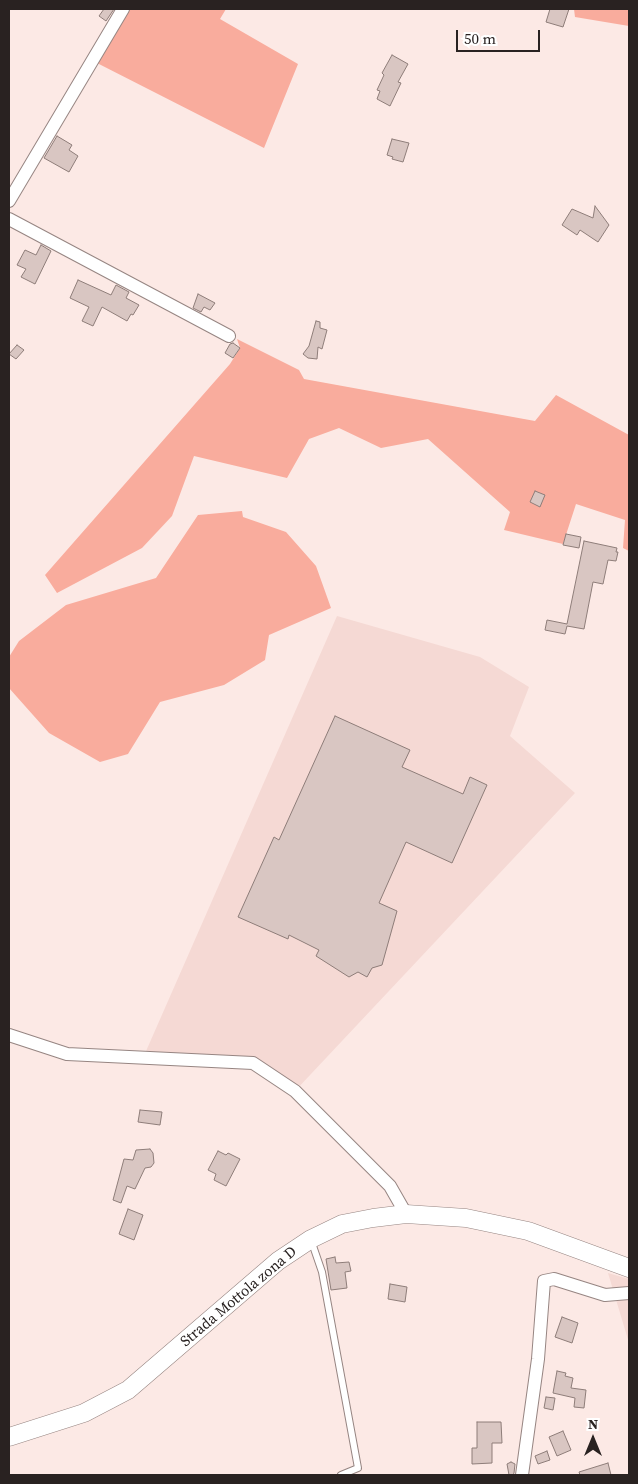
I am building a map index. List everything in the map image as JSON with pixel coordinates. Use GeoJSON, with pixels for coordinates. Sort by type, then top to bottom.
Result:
{"type":"FeatureCollection","features":[{"type":"Feature","properties":{"kind":"main road","name":"Strada Mottola zona D"},"geometry":{"type":"LineString","coordinates":[[9,1437],[84,1413],[128,1390],[278,1261],[311,1239],[342,1224],[406,1214],[466,1218],[528,1231],[629,1268]]}},
{"type":"Feature","properties":{"kind":"street"},"geometry":{"type":"LineString","coordinates":[[9,201],[123,9]]}},
{"type":"Feature","properties":{"kind":"street"},"geometry":{"type":"LineString","coordinates":[[9,219],[229,336]]}},
{"type":"Feature","properties":{"kind":"street"},"geometry":{"type":"LineString","coordinates":[[9,1035],[67,1054],[253,1063],[295,1091],[390,1186],[406,1214]]}},
{"type":"Feature","properties":{"kind":"street"},"geometry":{"type":"LineString","coordinates":[[522,1475],[538,1360],[544,1281],[554,1279],[605,1295],[629,1293]]}},
{"type":"Feature","properties":{"kind":"lane"},"geometry":{"type":"LineString","coordinates":[[311,1239],[322,1272],[358,1468],[341,1475]]}},
{"type":"Feature","properties":{"kind":"shaded area"},"geometry":{"type":"Polygon","coordinates":[[[128,9],[226,9],[220,19],[298,64],[264,148],[95,62],[128,9]]]}},
{"type":"Feature","properties":{"kind":"shaded area"},"geometry":{"type":"Polygon","coordinates":[[[574,9],[629,9],[629,26],[575,17],[574,9]]]}},
{"type":"Feature","properties":{"kind":"shaded area"},"geometry":{"type":"Polygon","coordinates":[[[237,339],[299,370],[304,379],[535,421],[556,395],[629,435],[629,551],[623,548],[625,520],[576,504],[563,544],[504,530],[510,512],[428,439],[381,448],[339,428],[309,439],[287,478],[194,456],[172,516],[142,548],[57,593],[45,575],[230,364],[240,348],[237,339]]]}},
{"type":"Feature","properties":{"kind":"shaded area"},"geometry":{"type":"Polygon","coordinates":[[[242,511],[243,517],[286,532],[316,566],[331,608],[269,635],[265,660],[224,685],[160,702],[128,754],[100,762],[49,733],[9,688],[9,657],[19,641],[66,605],[156,578],[198,515],[242,511]]]}},
{"type":"Feature","properties":{"kind":"shaded area"},"geometry":{"type":"Polygon","coordinates":[[[337,616],[480,657],[529,687],[510,736],[575,793],[295,1091],[253,1063],[143,1058],[337,616]]]}},
{"type":"Feature","properties":{"kind":"shaded area"},"geometry":{"type":"Polygon","coordinates":[[[608,1273],[629,1279],[629,1343],[608,1273]]]}},
{"type":"Feature","properties":{"kind":"building"},"geometry":{"type":"Polygon","coordinates":[[[104,9],[114,9],[106,21],[99,16],[104,9]]]}},
{"type":"Feature","properties":{"kind":"building"},"geometry":{"type":"Polygon","coordinates":[[[550,9],[569,9],[563,27],[546,22],[550,9]]]}},
{"type":"Feature","properties":{"kind":"building"},"geometry":{"type":"Polygon","coordinates":[[[392,55],[408,64],[398,82],[401,83],[390,106],[377,99],[380,91],[377,90],[384,75],[382,73],[392,55]]]}},
{"type":"Feature","properties":{"kind":"building"},"geometry":{"type":"Polygon","coordinates":[[[57,136],[72,145],[69,150],[78,156],[69,172],[44,158],[57,136]]]}},
{"type":"Feature","properties":{"kind":"building"},"geometry":{"type":"Polygon","coordinates":[[[392,139],[409,143],[403,162],[392,159],[393,157],[387,155],[392,139]]]}},
{"type":"Feature","properties":{"kind":"building"},"geometry":{"type":"Polygon","coordinates":[[[595,206],[609,225],[598,242],[580,230],[577,235],[562,225],[572,209],[593,218],[595,206]]]}},
{"type":"Feature","properties":{"kind":"building"},"geometry":{"type":"Polygon","coordinates":[[[41,245],[51,251],[35,284],[21,277],[26,269],[17,265],[25,250],[36,255],[41,245]]]}},
{"type":"Feature","properties":{"kind":"building"},"geometry":{"type":"Polygon","coordinates":[[[78,280],[111,295],[116,285],[129,292],[126,298],[139,305],[127,321],[102,307],[93,326],[82,321],[89,307],[70,298],[78,280]]]}},
{"type":"Feature","properties":{"kind":"building"},"geometry":{"type":"Polygon","coordinates":[[[198,294],[215,303],[210,310],[204,307],[201,312],[193,308],[198,294]]]}},
{"type":"Feature","properties":{"kind":"building"},"geometry":{"type":"Polygon","coordinates":[[[316,321],[320,322],[320,328],[327,330],[322,349],[318,347],[317,359],[308,358],[303,354],[309,346],[316,321]]]}},
{"type":"Feature","properties":{"kind":"building"},"geometry":{"type":"Polygon","coordinates":[[[233,343],[240,348],[233,358],[225,353],[230,344],[233,343]]]}},
{"type":"Feature","properties":{"kind":"building"},"geometry":{"type":"Polygon","coordinates":[[[17,345],[24,350],[16,359],[9,354],[17,345]]]}},
{"type":"Feature","properties":{"kind":"building"},"geometry":{"type":"Polygon","coordinates":[[[535,491],[545,495],[540,507],[530,502],[535,491]]]}},
{"type":"Feature","properties":{"kind":"building"},"geometry":{"type":"Polygon","coordinates":[[[566,534],[581,537],[579,548],[563,545],[566,534]]]}},
{"type":"Feature","properties":{"kind":"building"},"geometry":{"type":"Polygon","coordinates":[[[584,541],[617,548],[616,561],[608,560],[603,584],[593,582],[584,629],[567,626],[565,634],[545,630],[547,620],[567,624],[584,541]]]}},
{"type":"Feature","properties":{"kind":"building"},"geometry":{"type":"Polygon","coordinates":[[[335,716],[410,750],[402,767],[463,794],[470,777],[487,785],[452,863],[406,842],[379,903],[397,911],[382,965],[372,968],[367,977],[358,972],[349,977],[316,956],[319,950],[289,935],[288,939],[238,917],[274,837],[279,840],[335,716]]]}},
{"type":"Feature","properties":{"kind":"building"},"geometry":{"type":"Polygon","coordinates":[[[140,1110],[162,1112],[160,1125],[138,1122],[140,1110]]]}},
{"type":"Feature","properties":{"kind":"building"},"geometry":{"type":"Polygon","coordinates":[[[150,1149],[153,1153],[154,1163],[151,1167],[145,1168],[135,1189],[127,1186],[121,1203],[113,1200],[124,1159],[133,1160],[136,1150],[150,1149]]]}},
{"type":"Feature","properties":{"kind":"building"},"geometry":{"type":"Polygon","coordinates":[[[218,1151],[226,1155],[228,1153],[240,1159],[226,1186],[214,1180],[216,1174],[208,1170],[218,1151]]]}},
{"type":"Feature","properties":{"kind":"building"},"geometry":{"type":"Polygon","coordinates":[[[128,1209],[143,1215],[134,1240],[119,1234],[128,1209]]]}},
{"type":"Feature","properties":{"kind":"building"},"geometry":{"type":"Polygon","coordinates":[[[335,1257],[336,1263],[349,1262],[351,1271],[345,1272],[347,1288],[331,1290],[326,1259],[335,1257]]]}},
{"type":"Feature","properties":{"kind":"building"},"geometry":{"type":"Polygon","coordinates":[[[390,1284],[407,1287],[405,1302],[388,1299],[390,1284]]]}},
{"type":"Feature","properties":{"kind":"building"},"geometry":{"type":"Polygon","coordinates":[[[562,1317],[578,1323],[572,1343],[555,1337],[562,1317]]]}},
{"type":"Feature","properties":{"kind":"building"},"geometry":{"type":"Polygon","coordinates":[[[557,1371],[566,1373],[565,1376],[573,1378],[571,1388],[586,1390],[584,1408],[574,1407],[575,1398],[553,1393],[557,1371]]]}},
{"type":"Feature","properties":{"kind":"building"},"geometry":{"type":"Polygon","coordinates":[[[546,1397],[555,1398],[553,1410],[544,1408],[546,1397]]]}},
{"type":"Feature","properties":{"kind":"building"},"geometry":{"type":"Polygon","coordinates":[[[477,1422],[501,1422],[502,1443],[492,1443],[492,1463],[472,1464],[472,1448],[477,1448],[477,1422]]]}},
{"type":"Feature","properties":{"kind":"building"},"geometry":{"type":"Polygon","coordinates":[[[563,1431],[571,1450],[557,1456],[549,1437],[563,1431]]]}},
{"type":"Feature","properties":{"kind":"building"},"geometry":{"type":"Polygon","coordinates":[[[547,1451],[550,1460],[538,1464],[535,1456],[547,1451]]]}},
{"type":"Feature","properties":{"kind":"building"},"geometry":{"type":"Polygon","coordinates":[[[511,1462],[515,1464],[514,1473],[509,1475],[507,1464],[511,1462]]]}},
{"type":"Feature","properties":{"kind":"building"},"geometry":{"type":"Polygon","coordinates":[[[608,1463],[611,1475],[580,1475],[579,1472],[608,1463]]]}}]}
